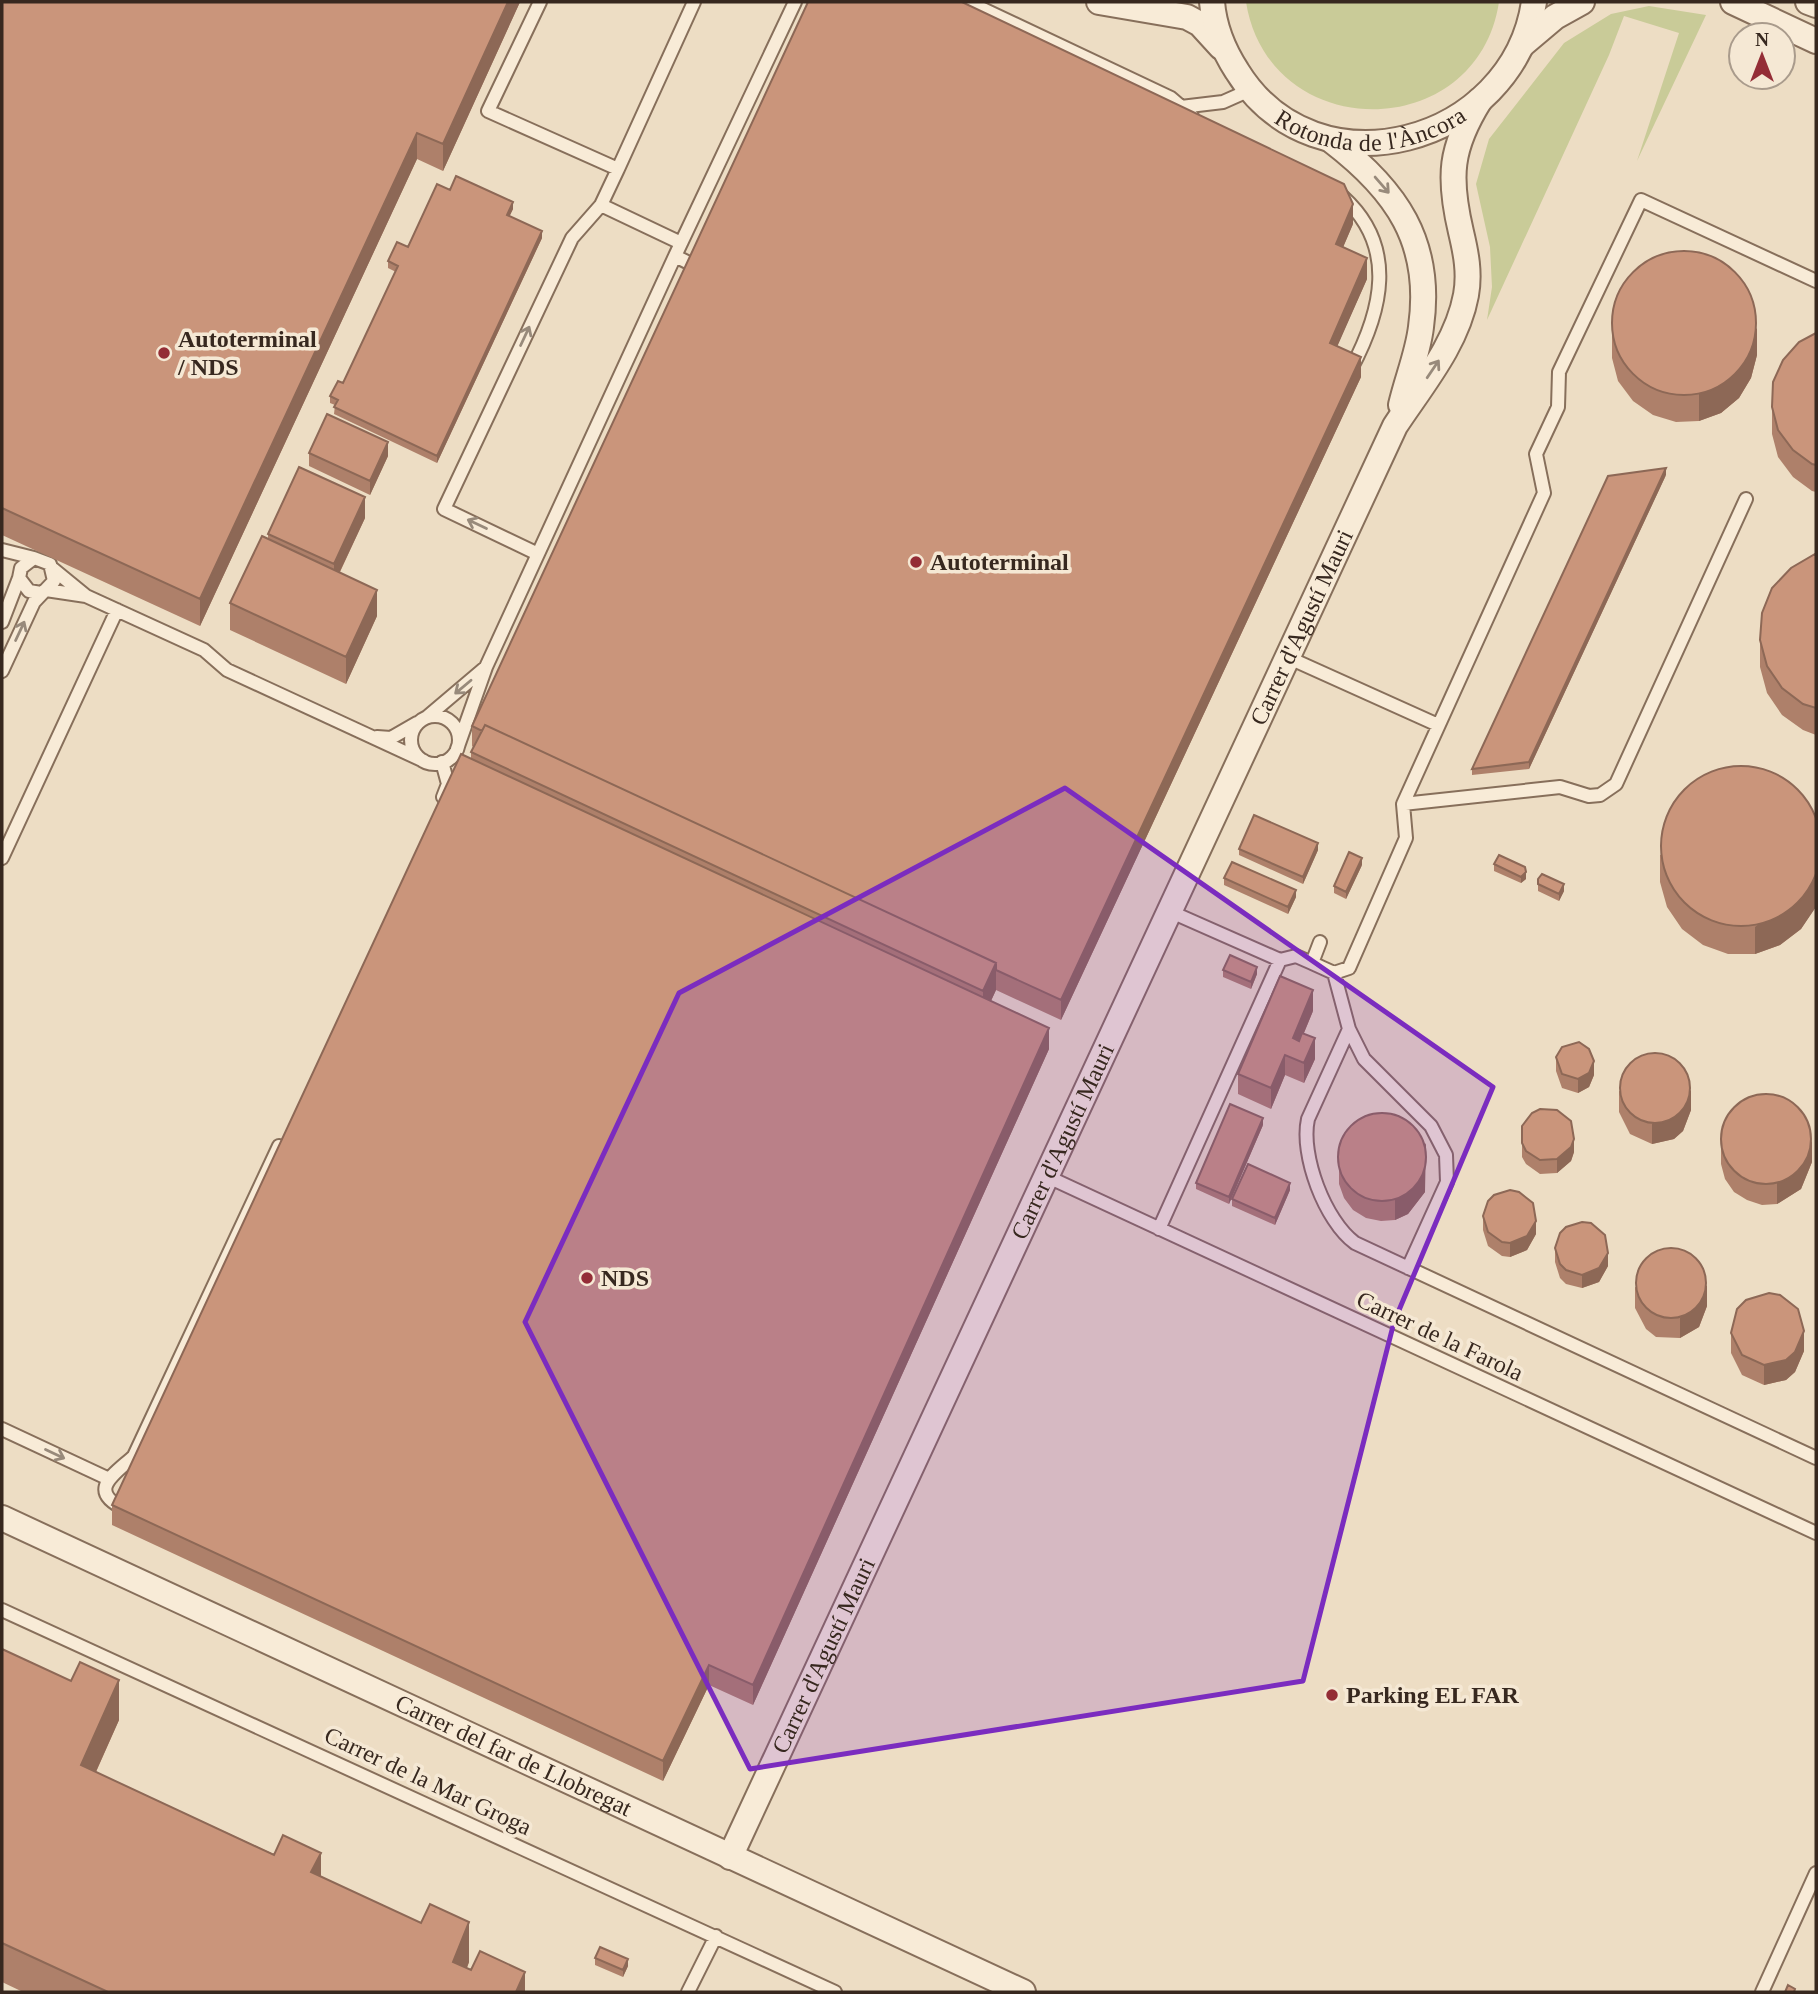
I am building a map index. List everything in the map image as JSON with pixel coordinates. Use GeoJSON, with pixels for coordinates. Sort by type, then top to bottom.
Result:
{"type":"FeatureCollection","features":[{"type":"Feature","properties":{"kind":"street"},"geometry":{"type":"LineString","coordinates":[[1099,2],[1187,17],[1211,34],[1225,52]]}},
{"type":"Feature","properties":{"kind":"street","name":"Rotonda de l'Àncora"},"geometry":{"type":"LineString","coordinates":[[1212,2],[1225,52],[1250,90],[1273,112],[1298,128],[1331,140],[1369,145],[1412,139],[1455,120],[1480,100],[1523,44],[1534,2]]}},
{"type":"Feature","properties":{"kind":"street"},"geometry":{"type":"LineString","coordinates":[[1523,44],[1555,17],[1581,2]]}},
{"type":"Feature","properties":{"kind":"street"},"geometry":{"type":"LineString","coordinates":[[1733,2],[1816,41]]}},
{"type":"Feature","properties":{"kind":"street"},"geometry":{"type":"LineString","coordinates":[[1808,2],[1816,5]]}},
{"type":"Feature","properties":{"kind":"street"},"geometry":{"type":"LineString","coordinates":[[1395,426],[1444,352],[1466,295],[1467,255],[1451,181],[1458,140],[1480,100]]}},
{"type":"Feature","properties":{"kind":"street"},"geometry":{"type":"LineString","coordinates":[[1331,140],[1367,168],[1392,197],[1416,245],[1422,277],[1421,329],[1395,426]]}},
{"type":"Feature","properties":{"kind":"street","name":"Carrer d'Agustí Mauri"},"geometry":{"type":"LineString","coordinates":[[730,1857],[1395,426]]}},
{"type":"Feature","properties":{"kind":"street","name":"Carrer del far de Llobregat"},"geometry":{"type":"LineString","coordinates":[[2,1518],[1023,1992]]}},
{"type":"Feature","properties":{"kind":"lane"},"geometry":{"type":"LineString","coordinates":[[540,2],[488,111],[618,169]]}},
{"type":"Feature","properties":{"kind":"lane"},"geometry":{"type":"LineString","coordinates":[[538,554],[444,509],[572,237],[601,205],[694,2]]}},
{"type":"Feature","properties":{"kind":"lane"},"geometry":{"type":"LineString","coordinates":[[2,551],[45,560],[86,596],[204,650],[227,670],[424,761],[442,762],[456,751],[486,667],[657,310],[675,256],[795,2]]}},
{"type":"Feature","properties":{"kind":"lane"},"geometry":{"type":"LineString","coordinates":[[968,2],[1171,98],[1203,125]]}},
{"type":"Feature","properties":{"kind":"lane"},"geometry":{"type":"LineString","coordinates":[[1181,107],[1223,102],[1250,90]]}},
{"type":"Feature","properties":{"kind":"lane"},"geometry":{"type":"LineString","coordinates":[[1331,189],[1350,204],[1366,230],[1378,261],[1381,284],[1373,326],[1350,372]]}},
{"type":"Feature","properties":{"kind":"lane"},"geometry":{"type":"LineString","coordinates":[[1169,911],[1280,960],[1296,956],[1334,972],[1349,968],[1406,838],[1402,804],[1544,493],[1536,454],[1558,407],[1559,372],[1641,200],[1816,281]]}},
{"type":"Feature","properties":{"kind":"lane"},"geometry":{"type":"LineString","coordinates":[[601,205],[681,243]]}},
{"type":"Feature","properties":{"kind":"lane"},"geometry":{"type":"LineString","coordinates":[[675,256],[695,265]]}},
{"type":"Feature","properties":{"kind":"lane"},"geometry":{"type":"LineString","coordinates":[[1402,804],[1560,787],[1589,796],[1609,791],[1616,784],[1746,499]]}},
{"type":"Feature","properties":{"kind":"lane"},"geometry":{"type":"LineString","coordinates":[[2,551],[29,591],[86,596]]}},
{"type":"Feature","properties":{"kind":"lane"},"geometry":{"type":"LineString","coordinates":[[2,622],[24,563],[34,558]]}},
{"type":"Feature","properties":{"kind":"lane"},"geometry":{"type":"LineString","coordinates":[[2,671],[43,592],[54,581],[53,569]]}},
{"type":"Feature","properties":{"kind":"lane"},"geometry":{"type":"LineString","coordinates":[[2,858],[117,610]]}},
{"type":"Feature","properties":{"kind":"lane"},"geometry":{"type":"LineString","coordinates":[[1287,657],[1438,725]]}},
{"type":"Feature","properties":{"kind":"lane"},"geometry":{"type":"LineString","coordinates":[[424,761],[413,749],[411,741],[415,726],[486,667]]}},
{"type":"Feature","properties":{"kind":"lane"},"geometry":{"type":"LineString","coordinates":[[373,737],[391,738],[435,715],[450,721],[458,734],[456,751]]}},
{"type":"Feature","properties":{"kind":"lane"},"geometry":{"type":"LineString","coordinates":[[456,751],[467,759]]}},
{"type":"Feature","properties":{"kind":"lane"},"geometry":{"type":"LineString","coordinates":[[437,808],[448,784],[442,762]]}},
{"type":"Feature","properties":{"kind":"lane"},"geometry":{"type":"LineString","coordinates":[[1312,963],[1320,942]]}},
{"type":"Feature","properties":{"kind":"lane"},"geometry":{"type":"LineString","coordinates":[[1159,1229],[1280,960]]}},
{"type":"Feature","properties":{"kind":"lane"},"geometry":{"type":"LineString","coordinates":[[1334,972],[1349,1029],[1364,1059],[1431,1126],[1446,1155],[1447,1182],[1408,1268]]}},
{"type":"Feature","properties":{"kind":"lane"},"geometry":{"type":"LineString","coordinates":[[1349,1029],[1308,1119],[1307,1147],[1335,1225],[1355,1243],[1816,1458]]}},
{"type":"Feature","properties":{"kind":"lane"},"geometry":{"type":"LineString","coordinates":[[133,1514],[110,1500],[107,1493],[109,1479],[117,1468],[134,1456],[288,1128]]}},
{"type":"Feature","properties":{"kind":"lane","name":"Carrer de la Farola"},"geometry":{"type":"LineString","coordinates":[[1046,1176],[1816,1533]]}},
{"type":"Feature","properties":{"kind":"lane"},"geometry":{"type":"LineString","coordinates":[[2,1429],[109,1479]]}},
{"type":"Feature","properties":{"kind":"lane","name":"Carrer de la Mar Groga"},"geometry":{"type":"LineString","coordinates":[[2,1610],[835,1992]]}},
{"type":"Feature","properties":{"kind":"lane"},"geometry":{"type":"LineString","coordinates":[[1762,1992],[1816,1873]]}},
{"type":"Feature","properties":{"kind":"lane"},"geometry":{"type":"LineString","coordinates":[[688,1992],[716,1936]]}},
{"type":"Feature","properties":{"kind":"highlighted area"},"geometry":{"type":"Polygon","coordinates":[[[1065,788],[1493,1087],[1394,1322],[1303,1681],[750,1769],[525,1322],[679,993],[1065,788]]]}},
{"type":"Feature","properties":{"kind":"green space"},"geometry":{"type":"Polygon","coordinates":[[[1246,2],[1499,2],[1483,49],[1453,82],[1415,103],[1373,109],[1330,103],[1292,82],[1263,49],[1246,2]]]}},
{"type":"Feature","properties":{"kind":"green space"},"geometry":{"type":"Polygon","coordinates":[[[1649,6],[1706,15],[1637,161],[1679,33],[1624,16],[1609,55],[1487,320],[1492,287],[1490,247],[1476,184],[1489,139],[1564,43],[1611,14],[1649,6]]]}},
{"type":"Feature","properties":{"kind":"building","name":"Autoterminal / NDS"},"geometry":{"type":"Polygon","coordinates":[[[2,2],[508,2],[443,144],[417,133],[200,599],[2,508],[2,2]]]}},
{"type":"Feature","properties":{"kind":"building","name":"Autoterminal"},"geometry":{"type":"Polygon","coordinates":[[[808,2],[962,2],[1344,184],[1353,204],[1336,244],[1367,258],[1330,343],[1361,357],[1061,1000],[996,970],[996,963],[485,725],[482,731],[472,726],[808,2]]]}},
{"type":"Feature","properties":{"kind":"building"},"geometry":{"type":"Polygon","coordinates":[[[456,176],[513,202],[507,215],[542,231],[437,456],[334,407],[338,400],[330,396],[338,381],[343,383],[398,266],[388,261],[397,242],[408,247],[437,184],[450,190],[456,176]]]}},
{"type":"Feature","properties":{"kind":"building"},"geometry":{"type":"Polygon","coordinates":[[[1684,251],[1712,257],[1735,272],[1750,295],[1756,323],[1750,351],[1735,374],[1712,389],[1684,395],[1656,389],[1633,374],[1618,351],[1612,323],[1618,295],[1633,272],[1656,257],[1684,251]]]}},
{"type":"Feature","properties":{"kind":"building"},"geometry":{"type":"Polygon","coordinates":[[[1816,333],[1816,465],[1793,450],[1778,430],[1772,407],[1773,382],[1783,360],[1799,342],[1816,333]]]}},
{"type":"Feature","properties":{"kind":"building"},"geometry":{"type":"Polygon","coordinates":[[[327,414],[388,442],[370,481],[309,453],[327,414]]]}},
{"type":"Feature","properties":{"kind":"building"},"geometry":{"type":"Polygon","coordinates":[[[299,467],[365,497],[334,564],[268,534],[299,467]]]}},
{"type":"Feature","properties":{"kind":"building"},"geometry":{"type":"Polygon","coordinates":[[[1666,468],[1529,762],[1472,769],[1608,476],[1666,468]]]}},
{"type":"Feature","properties":{"kind":"building"},"geometry":{"type":"Polygon","coordinates":[[[262,536],[377,590],[346,657],[230,603],[262,536]]]}},
{"type":"Feature","properties":{"kind":"building"},"geometry":{"type":"Polygon","coordinates":[[[1816,554],[1816,708],[1803,704],[1782,688],[1767,666],[1760,640],[1762,613],[1772,588],[1791,568],[1816,554]]]}},
{"type":"Feature","properties":{"kind":"building"},"geometry":{"type":"Polygon","coordinates":[[[485,725],[996,963],[983,991],[471,752],[485,725]]]}},
{"type":"Feature","properties":{"kind":"building","name":"NDS"},"geometry":{"type":"Polygon","coordinates":[[[461,754],[1049,1028],[753,1685],[709,1665],[663,1761],[112,1505],[461,754]]]}},
{"type":"Feature","properties":{"kind":"building"},"geometry":{"type":"Polygon","coordinates":[[[1741,766],[1772,772],[1798,789],[1815,815],[1821,846],[1815,877],[1798,903],[1772,920],[1741,926],[1710,920],[1684,903],[1667,877],[1661,846],[1667,815],[1684,789],[1710,772],[1741,766]]]}},
{"type":"Feature","properties":{"kind":"building"},"geometry":{"type":"Polygon","coordinates":[[[1254,815],[1318,843],[1303,877],[1239,849],[1254,815]]]}},
{"type":"Feature","properties":{"kind":"building"},"geometry":{"type":"Polygon","coordinates":[[[1349,852],[1362,858],[1346,892],[1334,886],[1349,852]]]}},
{"type":"Feature","properties":{"kind":"building"},"geometry":{"type":"Polygon","coordinates":[[[1499,855],[1525,867],[1526,872],[1521,877],[1494,864],[1499,855]]]}},
{"type":"Feature","properties":{"kind":"building"},"geometry":{"type":"Polygon","coordinates":[[[1232,862],[1296,890],[1288,907],[1224,878],[1232,862]]]}},
{"type":"Feature","properties":{"kind":"building"},"geometry":{"type":"Polygon","coordinates":[[[1542,874],[1564,884],[1559,894],[1538,884],[1542,874]]]}},
{"type":"Feature","properties":{"kind":"building"},"geometry":{"type":"Polygon","coordinates":[[[1230,955],[1257,967],[1251,982],[1223,970],[1230,955]]]}},
{"type":"Feature","properties":{"kind":"building"},"geometry":{"type":"Polygon","coordinates":[[[1280,976],[1313,990],[1293,1038],[1299,1041],[1302,1033],[1315,1038],[1304,1063],[1285,1055],[1271,1088],[1238,1074],[1280,976]]]}},
{"type":"Feature","properties":{"kind":"building"},"geometry":{"type":"Polygon","coordinates":[[[1579,1042],[1589,1049],[1594,1061],[1589,1073],[1578,1079],[1562,1074],[1556,1057],[1562,1047],[1579,1042]]]}},
{"type":"Feature","properties":{"kind":"building"},"geometry":{"type":"Polygon","coordinates":[[[1655,1053],[1680,1063],[1690,1088],[1680,1113],[1655,1123],[1630,1113],[1620,1088],[1630,1063],[1655,1053]]]}},
{"type":"Feature","properties":{"kind":"building"},"geometry":{"type":"Polygon","coordinates":[[[1766,1094],[1783,1097],[1798,1107],[1808,1122],[1811,1139],[1808,1156],[1798,1171],[1783,1181],[1766,1184],[1749,1181],[1734,1171],[1724,1156],[1721,1139],[1724,1122],[1734,1107],[1749,1097],[1766,1094]]]}},
{"type":"Feature","properties":{"kind":"building"},"geometry":{"type":"Polygon","coordinates":[[[1230,1104],[1263,1118],[1229,1197],[1196,1183],[1230,1104]]]}},
{"type":"Feature","properties":{"kind":"building"},"geometry":{"type":"Polygon","coordinates":[[[1540,1109],[1557,1110],[1571,1121],[1574,1139],[1571,1147],[1557,1159],[1540,1160],[1526,1151],[1522,1143],[1522,1126],[1532,1113],[1540,1109]]]}},
{"type":"Feature","properties":{"kind":"building"},"geometry":{"type":"Polygon","coordinates":[[[1382,1113],[1399,1117],[1413,1126],[1422,1140],[1426,1157],[1422,1174],[1413,1188],[1399,1197],[1382,1201],[1365,1197],[1351,1188],[1342,1174],[1338,1157],[1342,1140],[1351,1126],[1365,1117],[1382,1113]]]}},
{"type":"Feature","properties":{"kind":"building"},"geometry":{"type":"Polygon","coordinates":[[[1248,1164],[1290,1183],[1275,1218],[1232,1199],[1248,1164]]]}},
{"type":"Feature","properties":{"kind":"building"},"geometry":{"type":"Polygon","coordinates":[[[1510,1190],[1519,1192],[1533,1203],[1536,1221],[1527,1236],[1510,1243],[1502,1242],[1488,1232],[1483,1216],[1488,1201],[1494,1195],[1510,1190]]]}},
{"type":"Feature","properties":{"kind":"building"},"geometry":{"type":"Polygon","coordinates":[[[1582,1222],[1591,1223],[1605,1235],[1608,1253],[1599,1268],[1582,1275],[1566,1270],[1560,1264],[1555,1248],[1560,1233],[1566,1227],[1582,1222]]]}},
{"type":"Feature","properties":{"kind":"building"},"geometry":{"type":"Polygon","coordinates":[[[1671,1248],[1696,1258],[1706,1283],[1696,1308],[1671,1318],[1646,1308],[1636,1283],[1646,1258],[1671,1248]]]}},
{"type":"Feature","properties":{"kind":"building"},"geometry":{"type":"Polygon","coordinates":[[[1769,1293],[1780,1295],[1798,1309],[1804,1331],[1795,1352],[1786,1360],[1764,1365],[1742,1355],[1731,1333],[1737,1309],[1746,1300],[1769,1293]]]}},
{"type":"Feature","properties":{"kind":"building"},"geometry":{"type":"Polygon","coordinates":[[[2,1649],[71,1681],[80,1662],[119,1680],[81,1765],[274,1855],[283,1835],[321,1853],[311,1872],[421,1923],[430,1904],[469,1922],[453,1962],[471,1970],[480,1951],[525,1972],[516,1992],[108,1992],[2,1943],[2,1649]]]}},
{"type":"Feature","properties":{"kind":"building"},"geometry":{"type":"Polygon","coordinates":[[[600,1947],[628,1959],[623,1970],[595,1958],[600,1947]]]}},
{"type":"Feature","properties":{"kind":"building"},"geometry":{"type":"Polygon","coordinates":[[[1788,1985],[1795,1989],[1794,1992],[1785,1992],[1788,1985]]]}},
{"type":"Feature","properties":{"kind":"place","name":"Autoterminal / NDS"},"geometry":{"type":"Point","coordinates":[164,353]}},
{"type":"Feature","properties":{"kind":"place","name":"Autoterminal"},"geometry":{"type":"Point","coordinates":[916,562]}},
{"type":"Feature","properties":{"kind":"place","name":"NDS"},"geometry":{"type":"Point","coordinates":[587,1278]}},
{"type":"Feature","properties":{"kind":"place","name":"Parking EL FAR"},"geometry":{"type":"Point","coordinates":[1332,1695]}}]}
